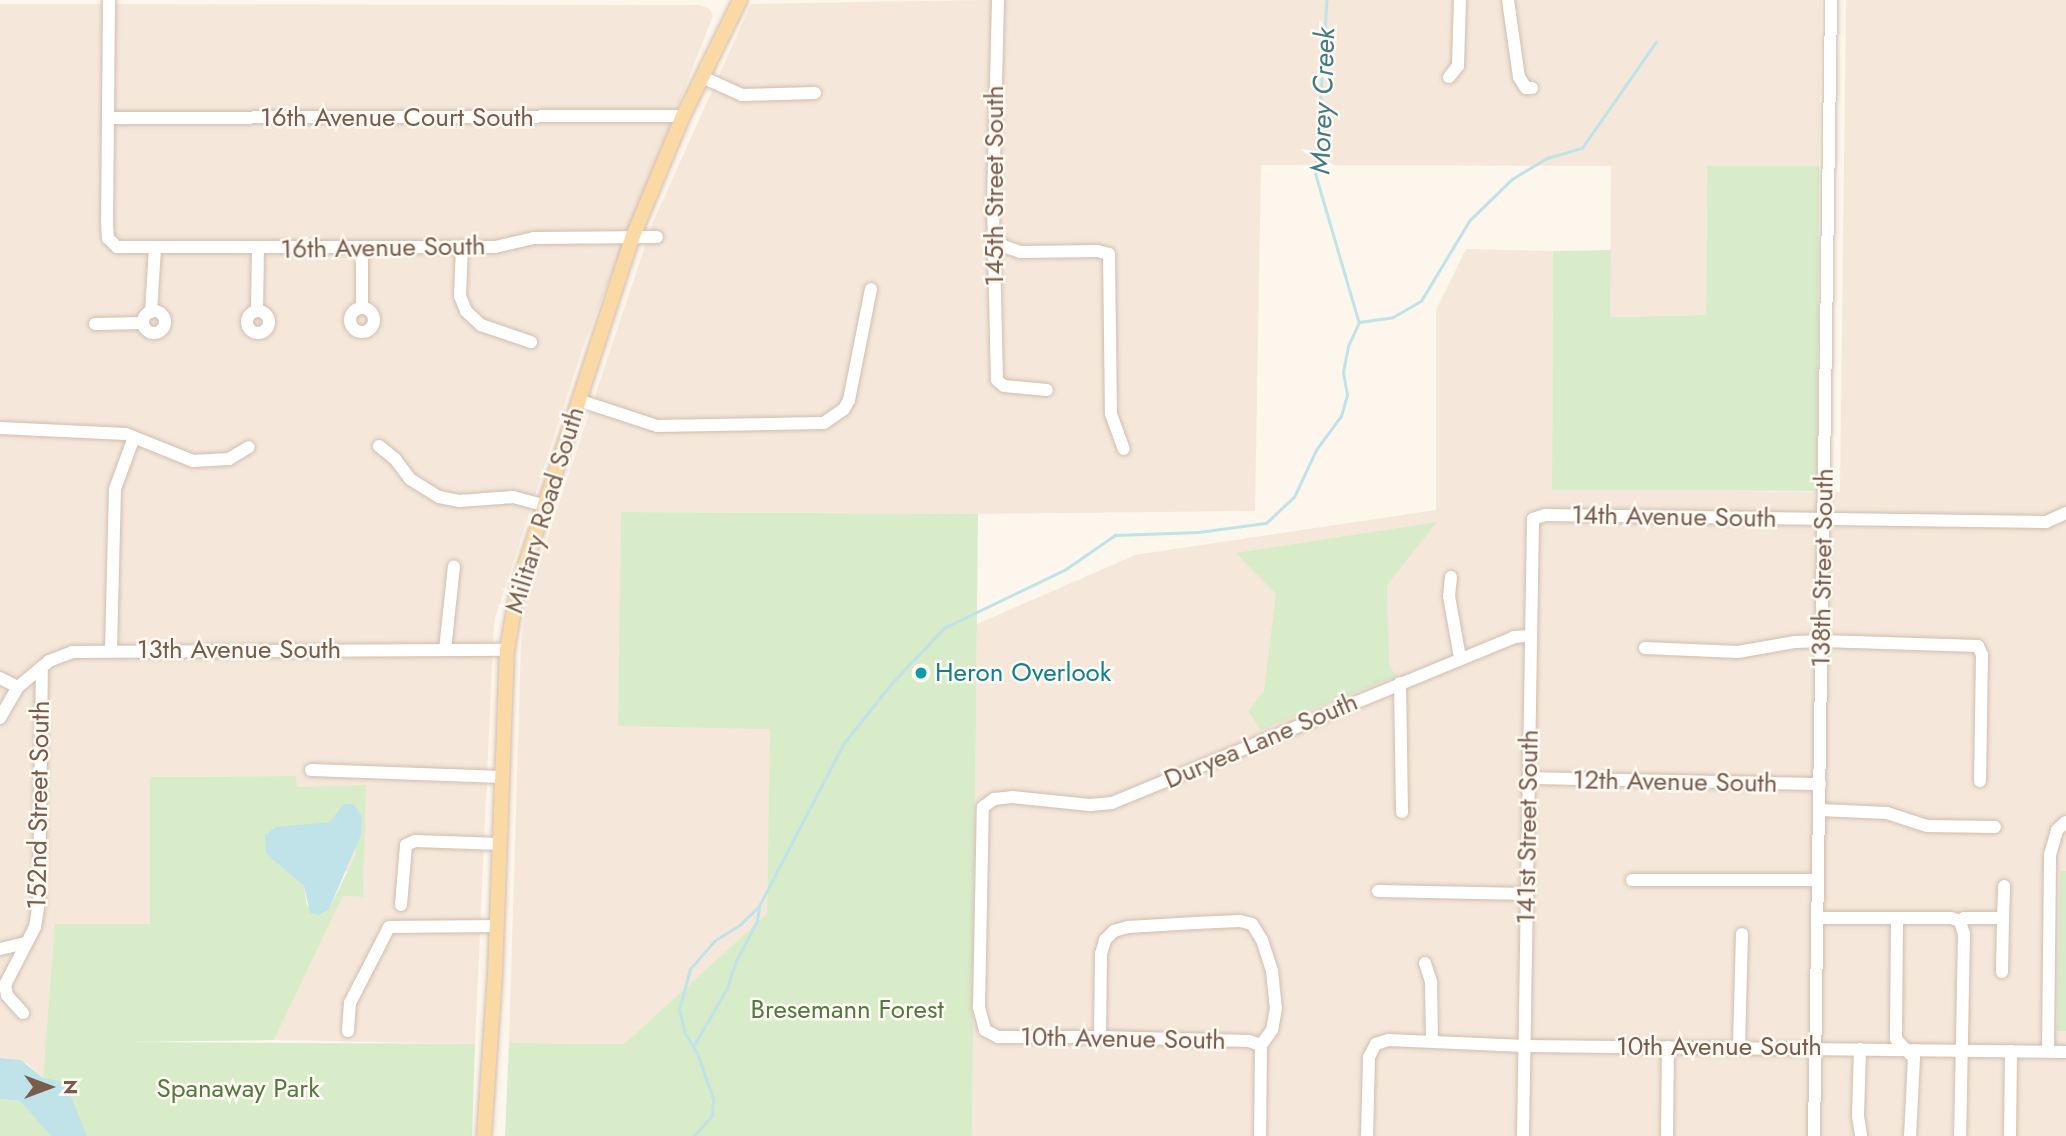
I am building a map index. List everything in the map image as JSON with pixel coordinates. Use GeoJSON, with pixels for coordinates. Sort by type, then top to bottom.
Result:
{"type":"FeatureCollection","features":[{"type":"Feature","properties":{"kind":"main road","name":"Military Road South"},"geometry":{"type":"LineString","coordinates":[[484,1136],[508,650],[518,587],[633,236],[684,116],[740,0]]}},
{"type":"Feature","properties":{"kind":"street"},"geometry":{"type":"LineString","coordinates":[[109,0],[110,118]]}},
{"type":"Feature","properties":{"kind":"street","name":"145th Street South"},"geometry":{"type":"LineString","coordinates":[[999,0],[993,234],[996,372],[998,383],[1004,386],[1046,390]]}},
{"type":"Feature","properties":{"kind":"street"},"geometry":{"type":"LineString","coordinates":[[1449,77],[1458,66],[1460,0]]}},
{"type":"Feature","properties":{"kind":"street"},"geometry":{"type":"LineString","coordinates":[[1508,0],[1519,77],[1526,88],[1532,88]]}},
{"type":"Feature","properties":{"kind":"street","name":"138th Street South"},"geometry":{"type":"LineString","coordinates":[[1814,1136],[1831,0]]}},
{"type":"Feature","properties":{"kind":"street"},"geometry":{"type":"LineString","coordinates":[[702,77],[742,95],[815,93]]}},
{"type":"Feature","properties":{"kind":"street","name":"16th Avenue Court South"},"geometry":{"type":"LineString","coordinates":[[110,118],[684,116]]}},
{"type":"Feature","properties":{"kind":"street","name":"16th Avenue South"},"geometry":{"type":"LineString","coordinates":[[110,118],[107,221],[110,242],[120,248],[505,246],[534,238],[657,237]]}},
{"type":"Feature","properties":{"kind":"street"},"geometry":{"type":"LineString","coordinates":[[993,234],[1003,246],[1028,253],[1107,253],[1111,414],[1124,449]]}},
{"type":"Feature","properties":{"kind":"street"},"geometry":{"type":"LineString","coordinates":[[462,246],[460,296],[466,311],[481,325],[531,342]]}},
{"type":"Feature","properties":{"kind":"street"},"geometry":{"type":"LineString","coordinates":[[362,248],[362,308]]}},
{"type":"Feature","properties":{"kind":"street"},"geometry":{"type":"LineString","coordinates":[[151,312],[155,249]]}},
{"type":"Feature","properties":{"kind":"street"},"geometry":{"type":"LineString","coordinates":[[257,310],[258,249]]}},
{"type":"Feature","properties":{"kind":"street"},"geometry":{"type":"LineString","coordinates":[[578,400],[657,426],[824,423],[845,409],[849,400],[871,289]]}},
{"type":"Feature","properties":{"kind":"street"},"geometry":{"type":"LineString","coordinates":[[151,312],[163,316],[165,323],[162,330],[151,333],[143,323],[146,314],[151,312]]}},
{"type":"Feature","properties":{"kind":"street"},"geometry":{"type":"LineString","coordinates":[[95,324],[143,323]]}},
{"type":"Feature","properties":{"kind":"street"},"geometry":{"type":"LineString","coordinates":[[0,428],[108,432],[134,437],[193,461],[229,459],[249,447]]}},
{"type":"Feature","properties":{"kind":"street"},"geometry":{"type":"LineString","coordinates":[[111,651],[115,489],[134,437]]}},
{"type":"Feature","properties":{"kind":"street"},"geometry":{"type":"LineString","coordinates":[[379,446],[395,459],[410,479],[439,497],[459,500],[513,497],[543,505]]}},
{"type":"Feature","properties":{"kind":"street","name":"14th Avenue South"},"geometry":{"type":"LineString","coordinates":[[1534,519],[1545,515],[2046,522],[2066,513]]}},
{"type":"Feature","properties":{"kind":"street","name":"141st Street South"},"geometry":{"type":"LineString","coordinates":[[1523,1136],[1534,519]]}},
{"type":"Feature","properties":{"kind":"street"},"geometry":{"type":"LineString","coordinates":[[445,650],[454,566]]}},
{"type":"Feature","properties":{"kind":"street"},"geometry":{"type":"LineString","coordinates":[[1451,577],[1450,596],[1460,658]]}},
{"type":"Feature","properties":{"kind":"street","name":"Duryea Lane South"},"geometry":{"type":"LineString","coordinates":[[985,1030],[979,1016],[979,911],[982,812],[986,803],[1012,797],[1090,805],[1112,803],[1460,658],[1514,637],[1530,636]]}},
{"type":"Feature","properties":{"kind":"street"},"geometry":{"type":"LineString","coordinates":[[1645,648],[1738,652],[1795,642],[1822,641],[1965,645],[1981,649],[1980,781]]}},
{"type":"Feature","properties":{"kind":"street","name":"13th Avenue South"},"geometry":{"type":"LineString","coordinates":[[0,718],[18,687],[42,667],[65,654],[111,651],[508,650]]}},
{"type":"Feature","properties":{"kind":"street","name":"152nd Street South"},"geometry":{"type":"LineString","coordinates":[[23,1013],[7,995],[5,985],[35,927],[39,903],[42,667]]}},
{"type":"Feature","properties":{"kind":"street"},"geometry":{"type":"LineString","coordinates":[[0,678],[18,687]]}},
{"type":"Feature","properties":{"kind":"street"},"geometry":{"type":"LineString","coordinates":[[1400,682],[1402,812]]}},
{"type":"Feature","properties":{"kind":"street"},"geometry":{"type":"LineString","coordinates":[[311,770],[502,777]]}},
{"type":"Feature","properties":{"kind":"street","name":"12th Avenue South"},"geometry":{"type":"LineString","coordinates":[[1530,778],[1820,784]]}},
{"type":"Feature","properties":{"kind":"street"},"geometry":{"type":"LineString","coordinates":[[1820,810],[1887,813],[1927,826],[1996,827]]}},
{"type":"Feature","properties":{"kind":"street"},"geometry":{"type":"LineString","coordinates":[[2048,1051],[2050,846],[2063,825]]}},
{"type":"Feature","properties":{"kind":"street"},"geometry":{"type":"LineString","coordinates":[[401,905],[406,845],[415,841],[500,844]]}},
{"type":"Feature","properties":{"kind":"street"},"geometry":{"type":"LineString","coordinates":[[1632,880],[1818,880]]}},
{"type":"Feature","properties":{"kind":"street"},"geometry":{"type":"LineString","coordinates":[[2003,972],[2004,886]]}},
{"type":"Feature","properties":{"kind":"street"},"geometry":{"type":"LineString","coordinates":[[1378,891],[1527,894]]}},
{"type":"Feature","properties":{"kind":"street"},"geometry":{"type":"LineString","coordinates":[[1818,918],[1951,918],[1959,921],[1964,934],[1960,1136]]}},
{"type":"Feature","properties":{"kind":"street"},"geometry":{"type":"LineString","coordinates":[[1959,921],[1964,918],[2003,918]]}},
{"type":"Feature","properties":{"kind":"street"},"geometry":{"type":"LineString","coordinates":[[1897,919],[1896,1039],[1913,1058],[1910,1136]]}},
{"type":"Feature","properties":{"kind":"street"},"geometry":{"type":"LineString","coordinates":[[1100,1037],[1101,954],[1105,940],[1111,934],[1128,927],[1240,921],[1252,924],[1262,940],[1274,983],[1275,1016],[1272,1030],[1261,1045],[1260,1136]]}},
{"type":"Feature","properties":{"kind":"street"},"geometry":{"type":"LineString","coordinates":[[348,1031],[350,1003],[389,927],[496,926]]}},
{"type":"Feature","properties":{"kind":"street"},"geometry":{"type":"LineString","coordinates":[[1739,1047],[1742,934]]}},
{"type":"Feature","properties":{"kind":"street"},"geometry":{"type":"LineString","coordinates":[[0,949],[26,943]]}},
{"type":"Feature","properties":{"kind":"street"},"geometry":{"type":"LineString","coordinates":[[1425,963],[1431,982],[1432,1041]]}},
{"type":"Feature","properties":{"kind":"street","name":"10th Avenue South"},"geometry":{"type":"LineString","coordinates":[[985,1030],[999,1037],[1249,1041],[1261,1045]]}},
{"type":"Feature","properties":{"kind":"street","name":"10th Avenue South"},"geometry":{"type":"LineString","coordinates":[[1367,1136],[1367,1064],[1374,1047],[1388,1040],[1525,1046],[2066,1052]]}},
{"type":"Feature","properties":{"kind":"street"},"geometry":{"type":"LineString","coordinates":[[1667,1136],[1668,1047]]}},
{"type":"Feature","properties":{"kind":"street"},"geometry":{"type":"LineString","coordinates":[[1860,1049],[1858,1126],[1861,1136]]}},
{"type":"Feature","properties":{"kind":"street"},"geometry":{"type":"LineString","coordinates":[[2010,1136],[2011,1051]]}},
{"type":"Feature","properties":{"kind":"shaded area"},"geometry":{"type":"Polygon","coordinates":[[[983,0],[1821,0],[1819,166],[1707,166],[1706,315],[1610,317],[1611,166],[1261,165],[1255,511],[978,514],[622,512],[771,729],[767,915],[624,1044],[509,1043],[521,643],[526,602],[653,222],[751,4],[983,0]]]}},
{"type":"Feature","properties":{"kind":"shaded area"},"geometry":{"type":"Polygon","coordinates":[[[1846,0],[2066,0],[2066,1136],[972,1136],[977,624],[1135,555],[1436,510],[1436,310],[1466,249],[1553,251],[1552,489],[1840,492],[1846,0]]]}},
{"type":"Feature","properties":{"kind":"shaded area"},"geometry":{"type":"Polygon","coordinates":[[[0,4],[699,5],[710,9],[713,16],[582,350],[494,622],[475,1044],[274,1040],[343,896],[362,897],[296,787],[295,776],[151,777],[150,924],[47,1042],[43,1078],[27,1063],[0,1058],[0,4]]]}},
{"type":"Feature","properties":{"kind":"green space"},"geometry":{"type":"Polygon","coordinates":[[[1707,166],[1819,166],[1817,491],[1552,490],[1553,251],[1611,250],[1610,317],[1706,315],[1707,166]]]}},
{"type":"Feature","properties":{"kind":"green space","name":"Bresemann Forest"},"geometry":{"type":"Polygon","coordinates":[[[621,512],[978,514],[972,1136],[505,1136],[509,1043],[624,1044],[767,914],[770,729],[618,726],[621,512]]]}},
{"type":"Feature","properties":{"kind":"green space"},"geometry":{"type":"Polygon","coordinates":[[[1437,522],[1387,585],[1389,665],[1396,676],[1261,730],[1248,711],[1264,691],[1276,594],[1236,553],[1437,522]]]}},
{"type":"Feature","properties":{"kind":"green space","name":"Spanaway Park"},"geometry":{"type":"Polygon","coordinates":[[[296,776],[297,787],[366,785],[363,897],[343,896],[274,1040],[127,1042],[475,1044],[472,1136],[0,1136],[0,1099],[20,1101],[43,1078],[55,924],[150,924],[150,777],[296,776]],[[343,804],[330,822],[308,825],[266,854],[304,886],[307,906],[329,909],[356,854],[343,804]]]}},
{"type":"Feature","properties":{"kind":"green space"},"geometry":{"type":"Polygon","coordinates":[[[2060,871],[2066,871],[2066,1031],[2057,1031],[2060,871]]]}},
{"type":"Feature","properties":{"kind":"water"},"geometry":{"type":"Polygon","coordinates":[[[343,804],[353,804],[362,816],[361,835],[329,909],[319,915],[310,913],[304,886],[266,854],[265,835],[276,827],[330,822],[343,804]]]}},
{"type":"Feature","properties":{"kind":"water"},"geometry":{"type":"Polygon","coordinates":[[[0,1058],[21,1060],[43,1078],[65,1082],[87,1136],[51,1136],[20,1101],[0,1099],[0,1058]]]}},
{"type":"Feature","properties":{"kind":"waterway","name":"Morey Creek"},"geometry":{"type":"LineString","coordinates":[[1327,0],[1316,175],[1359,322]]}},
{"type":"Feature","properties":{"kind":"waterway"},"geometry":{"type":"LineString","coordinates":[[694,1136],[712,1115],[713,1099],[697,1053],[685,1034],[679,1010],[690,969],[714,941],[741,924],[759,906],[844,743],[891,684],[944,628],[1066,569],[1115,535],[1199,532],[1266,523],[1294,497],[1316,450],[1341,416],[1347,395],[1343,372],[1348,346],[1359,322],[1393,317],[1421,301],[1469,221],[1512,179],[1547,158],[1582,148],[1656,42]]}},
{"type":"Feature","properties":{"kind":"waterway"},"geometry":{"type":"LineString","coordinates":[[693,1047],[727,988],[736,961],[757,921],[759,906]]}},
{"type":"Feature","properties":{"kind":"place","name":"Heron Overlook"},"geometry":{"type":"Point","coordinates":[921,673]}}]}
